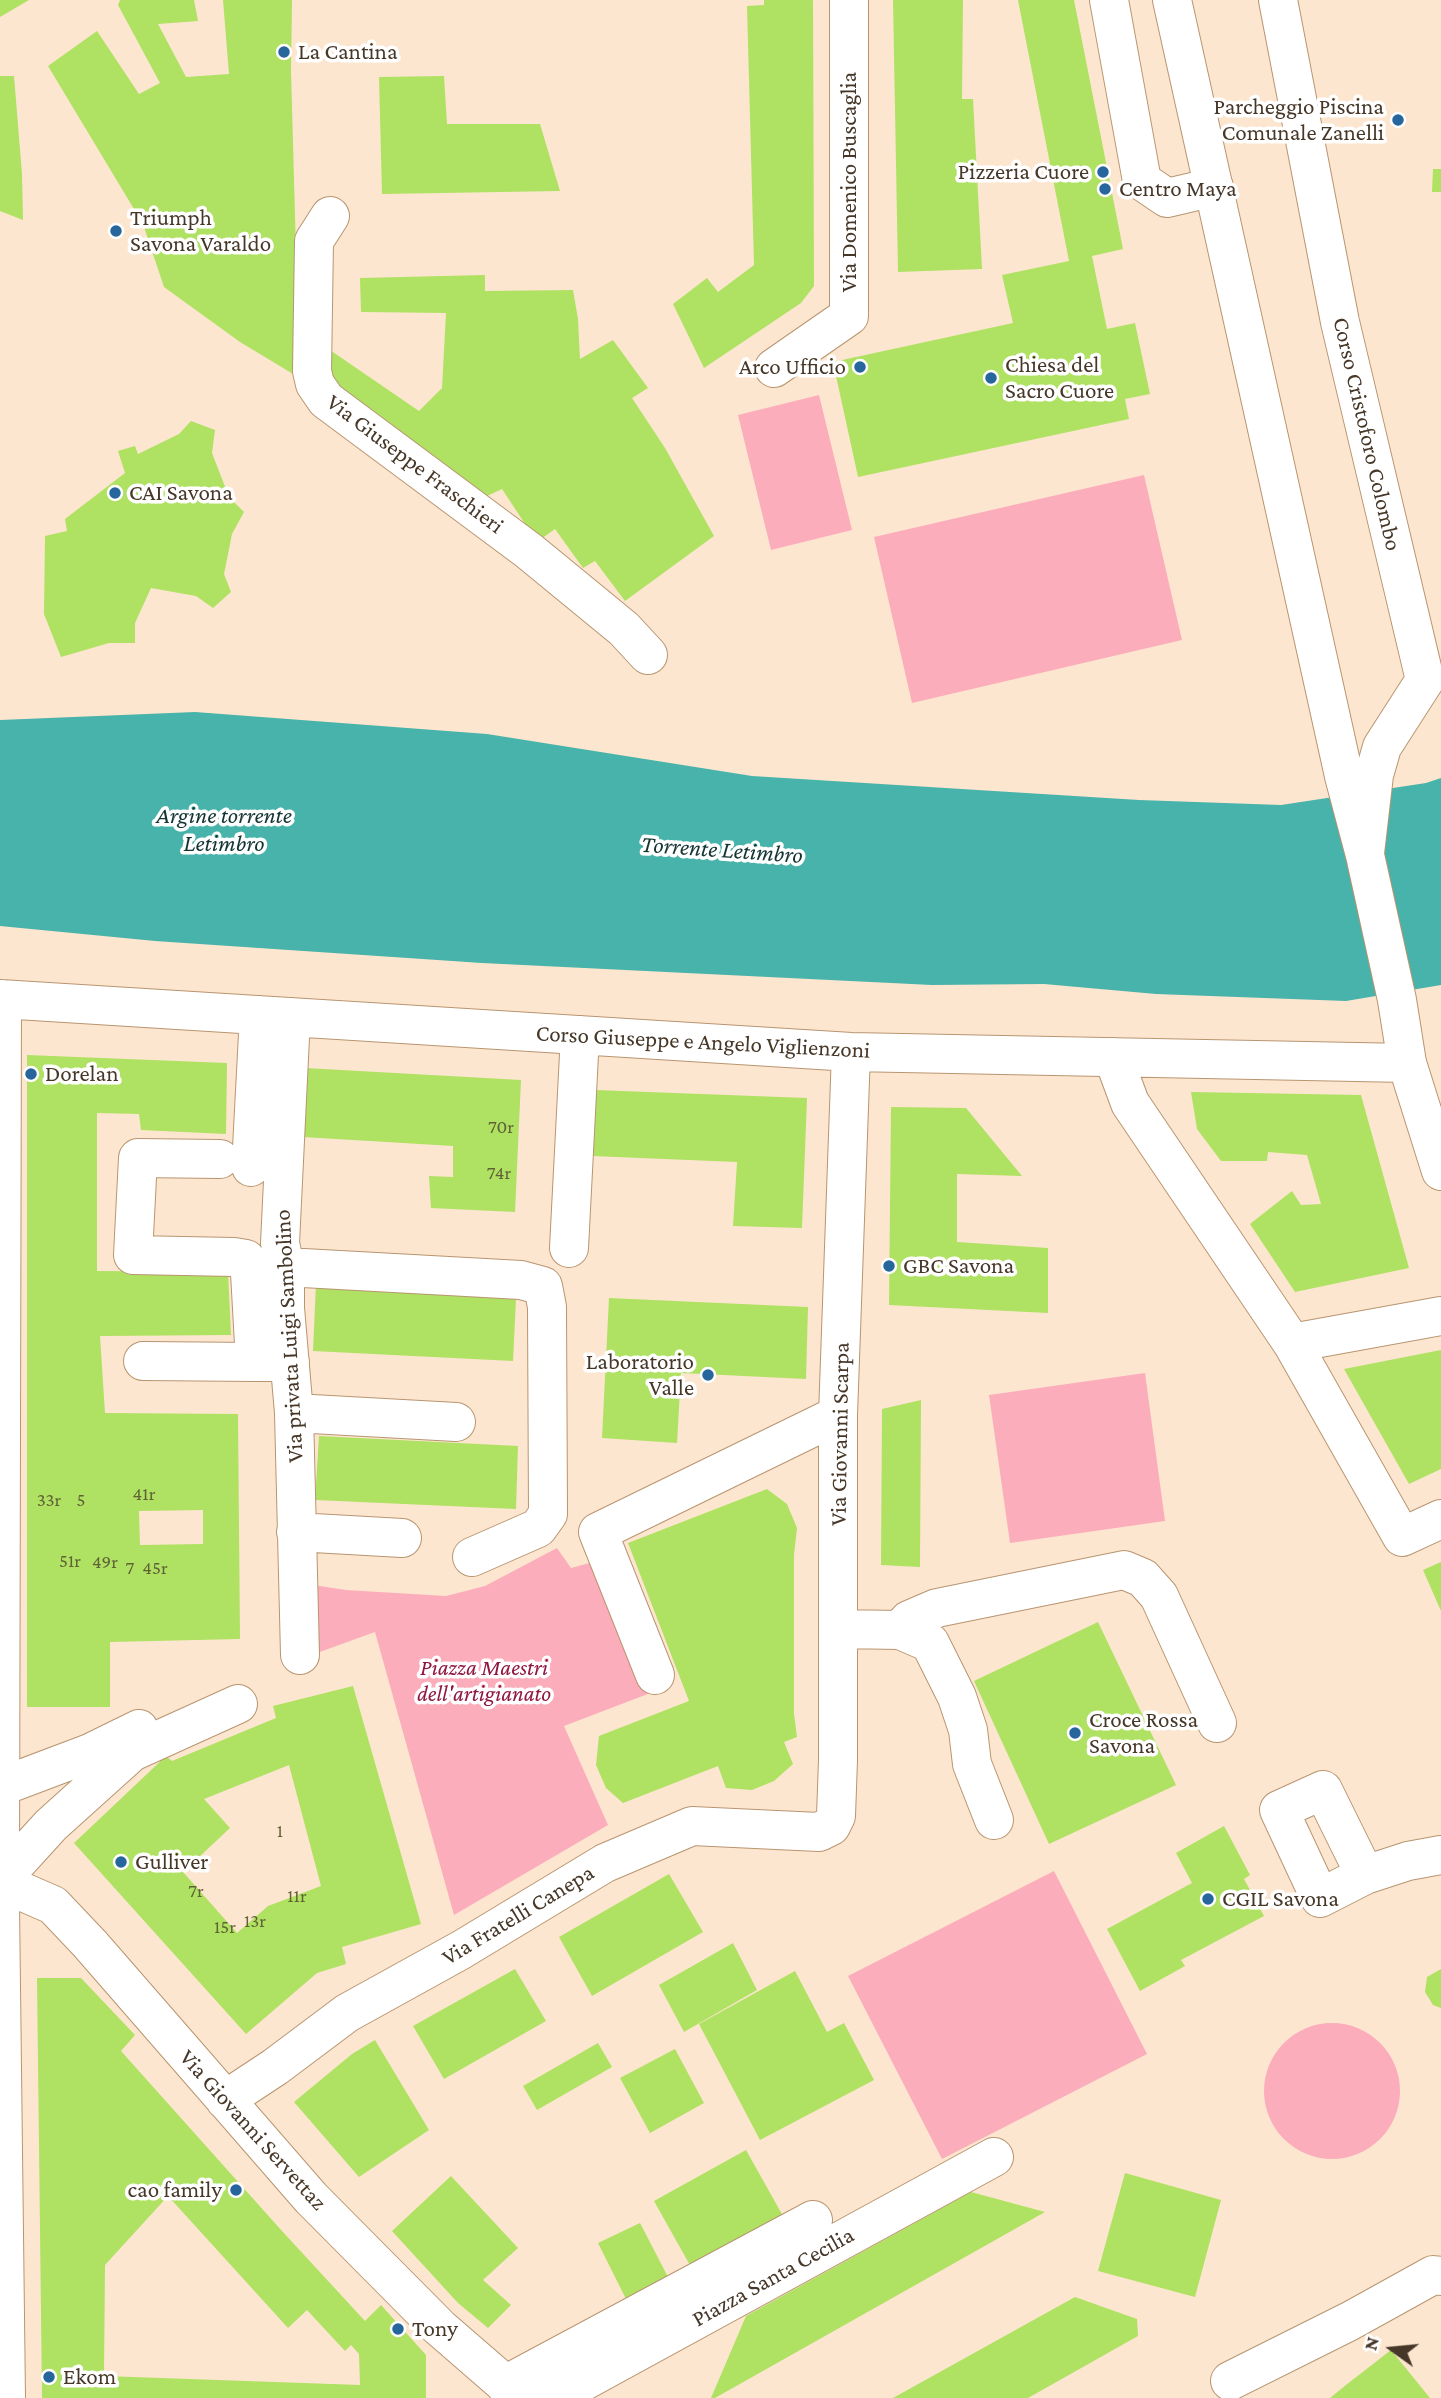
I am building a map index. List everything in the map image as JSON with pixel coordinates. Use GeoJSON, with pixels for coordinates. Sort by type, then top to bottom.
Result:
{"type":"FeatureCollection","features":[{"type":"Feature","properties":{"kind":"street","name":"Via Domenico Buscaglia"},"geometry":{"type":"LineString","coordinates":[[774,368],[849,316],[849,0]]}},
{"type":"Feature","properties":{"kind":"street"},"geometry":{"type":"LineString","coordinates":[[1109,0],[1142,181],[1167,198],[1214,187]]}},
{"type":"Feature","properties":{"kind":"street"},"geometry":{"type":"LineString","coordinates":[[1172,0],[1214,187],[1359,776],[1365,855],[1408,1063],[1441,1171]]}},
{"type":"Feature","properties":{"kind":"street","name":"Corso Cristoforo Colombo"},"geometry":{"type":"LineString","coordinates":[[1278,0],[1340,322],[1425,680],[1382,747],[1359,776]]}},
{"type":"Feature","properties":{"kind":"street","name":"Via Giuseppe Fraschieri"},"geometry":{"type":"LineString","coordinates":[[330,216],[314,241],[313,267],[312,371],[315,384],[326,400],[529,551],[624,629],[649,655]]}},
{"type":"Feature","properties":{"kind":"street"},"geometry":{"type":"LineString","coordinates":[[0,1864],[1,999]]}},
{"type":"Feature","properties":{"kind":"street","name":"Corso Giuseppe e Angelo Viglienzoni"},"geometry":{"type":"LineString","coordinates":[[1,999],[851,1052],[1408,1063]]}},
{"type":"Feature","properties":{"kind":"street"},"geometry":{"type":"LineString","coordinates":[[143,1361],[273,1362],[246,1259],[133,1255],[138,1158],[236,1163],[275,1016]]}},
{"type":"Feature","properties":{"kind":"street","name":"Via privata Luigi Sambolino"},"geometry":{"type":"LineString","coordinates":[[275,1016],[280,1243],[285,1267],[285,1308],[273,1362],[294,1413],[300,1655]]}},
{"type":"Feature","properties":{"kind":"street"},"geometry":{"type":"LineString","coordinates":[[569,1248],[580,1035]]}},
{"type":"Feature","properties":{"kind":"street","name":"Via Giovanni Scarpa"},"geometry":{"type":"LineString","coordinates":[[836,1816],[840,1629],[838,1415],[851,1052]]}},
{"type":"Feature","properties":{"kind":"street"},"geometry":{"type":"LineString","coordinates":[[1112,1057],[1130,1103],[1155,1144],[1292,1343],[1402,1537],[1441,1519]]}},
{"type":"Feature","properties":{"kind":"street"},"geometry":{"type":"LineString","coordinates":[[285,1267],[521,1280],[543,1286],[547,1307],[548,1514],[538,1528],[472,1557]]}},
{"type":"Feature","properties":{"kind":"street"},"geometry":{"type":"LineString","coordinates":[[1292,1343],[1441,1316]]}},
{"type":"Feature","properties":{"kind":"street"},"geometry":{"type":"LineString","coordinates":[[294,1413],[456,1422]]}},
{"type":"Feature","properties":{"kind":"street"},"geometry":{"type":"LineString","coordinates":[[655,1675],[598,1532],[838,1415]]}},
{"type":"Feature","properties":{"kind":"street"},"geometry":{"type":"LineString","coordinates":[[296,1532],[402,1538]]}},
{"type":"Feature","properties":{"kind":"street"},"geometry":{"type":"LineString","coordinates":[[900,1630],[909,1620],[937,1608],[1124,1570],[1143,1578],[1159,1596],[1217,1723]]}},
{"type":"Feature","properties":{"kind":"street"},"geometry":{"type":"LineString","coordinates":[[840,1629],[900,1630],[930,1643],[947,1672],[968,1730],[972,1764],[994,1819]]}},
{"type":"Feature","properties":{"kind":"street"},"geometry":{"type":"LineString","coordinates":[[0,1882],[51,1825],[132,1752],[238,1704]]}},
{"type":"Feature","properties":{"kind":"street"},"geometry":{"type":"LineString","coordinates":[[1,1787],[90,1753],[188,1705]]}},
{"type":"Feature","properties":{"kind":"street","name":"Via Fratelli Canepa"},"geometry":{"type":"LineString","coordinates":[[225,2100],[275,2067],[347,2013],[461,1950],[605,1863],[692,1826],[819,1832],[831,1826],[836,1816]]}},
{"type":"Feature","properties":{"kind":"street"},"geometry":{"type":"LineString","coordinates":[[1365,1875],[1424,1858]]}},
{"type":"Feature","properties":{"kind":"street","name":"Via Giovanni Servettaz"},"geometry":{"type":"LineString","coordinates":[[0,1882],[52,1905],[90,1944],[329,2216],[439,2327],[513,2394],[813,2220]]}},
{"type":"Feature","properties":{"kind":"street"},"geometry":{"type":"LineString","coordinates":[[0,1904],[6,2398]]}},
{"type":"Feature","properties":{"kind":"street","name":"Piazza Santa Cecilia"},"geometry":{"type":"LineString","coordinates":[[553,2398],[994,2157]]}},
{"type":"Feature","properties":{"kind":"street"},"geometry":{"type":"LineString","coordinates":[[1230,2381],[1350,2321],[1433,2275],[1441,2276]]}},
{"type":"Feature","properties":{"kind":"green space"},"geometry":{"type":"Polygon","coordinates":[[[819,395],[852,530],[771,550],[738,415],[819,395]]]}},
{"type":"Feature","properties":{"kind":"green space"},"geometry":{"type":"Polygon","coordinates":[[[1144,475],[1182,640],[912,703],[874,537],[1144,475]]]}},
{"type":"Feature","properties":{"kind":"green space"},"geometry":{"type":"Polygon","coordinates":[[[1145,1373],[1165,1521],[1010,1543],[989,1395],[1145,1373]]]}},
{"type":"Feature","properties":{"kind":"green space","name":"Piazza Maestri dell'artigianato"},"geometry":{"type":"Polygon","coordinates":[[[557,1548],[571,1568],[597,1561],[653,1692],[564,1726],[608,1825],[454,1915],[375,1632],[317,1653],[313,1585],[346,1590],[446,1596],[485,1586],[557,1548]]]}},
{"type":"Feature","properties":{"kind":"green space"},"geometry":{"type":"Polygon","coordinates":[[[1054,1871],[1147,2054],[942,2159],[848,1976],[1054,1871]]]}},
{"type":"Feature","properties":{"kind":"green space"},"geometry":{"type":"Polygon","coordinates":[[[1332,2023],[1358,2028],[1380,2043],[1395,2065],[1400,2091],[1395,2117],[1380,2139],[1358,2154],[1332,2159],[1306,2154],[1284,2139],[1269,2117],[1264,2091],[1269,2065],[1284,2043],[1306,2028],[1332,2023]]]}},
{"type":"Feature","properties":{"kind":"water","name":"Argine torrente Letimbro"},"geometry":{"type":"Polygon","coordinates":[[[195,712],[487,734],[752,776],[1139,800],[1281,805],[1426,783],[1441,778],[1441,985],[1346,1001],[1156,994],[1044,984],[932,985],[482,963],[155,941],[0,926],[0,720],[195,712]]]}},
{"type":"Feature","properties":{"kind":"building"},"geometry":{"type":"Polygon","coordinates":[[[0,0],[29,0],[0,17],[0,0]]]}},
{"type":"Feature","properties":{"kind":"building"},"geometry":{"type":"Polygon","coordinates":[[[120,0],[194,0],[198,21],[158,24],[186,77],[229,74],[223,0],[292,0],[291,71],[298,324],[303,380],[240,342],[164,287],[143,224],[48,66],[97,31],[139,94],[160,83],[118,5],[120,0]]]}},
{"type":"Feature","properties":{"kind":"building"},"geometry":{"type":"Polygon","coordinates":[[[764,0],[813,0],[814,286],[801,303],[704,368],[673,304],[707,278],[718,292],[754,265],[747,6],[764,5],[764,0]]]}},
{"type":"Feature","properties":{"kind":"building"},"geometry":{"type":"Polygon","coordinates":[[[893,0],[963,0],[962,99],[973,99],[982,269],[898,272],[893,0]]]}},
{"type":"Feature","properties":{"kind":"building","name":"Chiesa del Sacro Cuore"},"geometry":{"type":"Polygon","coordinates":[[[1018,0],[1074,0],[1123,249],[1092,256],[1107,329],[1135,323],[1150,394],[1125,399],[1129,419],[858,477],[833,362],[1013,323],[1002,275],[1069,261],[1018,0]]]}},
{"type":"Feature","properties":{"kind":"building"},"geometry":{"type":"Polygon","coordinates":[[[0,76],[14,76],[23,220],[0,211],[0,76]]]}},
{"type":"Feature","properties":{"kind":"building"},"geometry":{"type":"Polygon","coordinates":[[[444,76],[447,124],[540,124],[560,191],[382,194],[379,77],[444,76]]]}},
{"type":"Feature","properties":{"kind":"building"},"geometry":{"type":"Polygon","coordinates":[[[1433,169],[1441,169],[1441,192],[1432,192],[1433,169]]]}},
{"type":"Feature","properties":{"kind":"building"},"geometry":{"type":"Polygon","coordinates":[[[485,275],[485,291],[573,290],[580,359],[613,340],[648,388],[632,398],[665,448],[714,536],[625,601],[595,561],[583,568],[555,529],[537,542],[502,489],[483,498],[336,393],[329,374],[327,348],[419,411],[442,388],[446,313],[361,312],[360,278],[485,275]]]}},
{"type":"Feature","properties":{"kind":"building"},"geometry":{"type":"Polygon","coordinates":[[[191,421],[215,430],[212,453],[229,497],[244,512],[232,534],[224,574],[231,592],[213,608],[196,596],[151,588],[135,623],[135,643],[109,643],[61,657],[44,614],[45,536],[67,531],[65,519],[125,473],[118,451],[135,446],[138,454],[179,434],[191,421]]]}},
{"type":"Feature","properties":{"kind":"building"},"geometry":{"type":"Polygon","coordinates":[[[27,1055],[227,1063],[226,1134],[141,1130],[139,1114],[97,1113],[97,1271],[228,1272],[231,1335],[100,1336],[105,1413],[238,1414],[240,1639],[110,1642],[110,1707],[27,1707],[27,1055]],[[203,1510],[139,1511],[140,1545],[203,1544],[203,1510]]]}},
{"type":"Feature","properties":{"kind":"building"},"geometry":{"type":"Polygon","coordinates":[[[305,1068],[521,1080],[515,1212],[431,1208],[429,1176],[453,1177],[453,1146],[303,1137],[305,1068]]]}},
{"type":"Feature","properties":{"kind":"building"},"geometry":{"type":"Polygon","coordinates":[[[595,1090],[807,1098],[802,1228],[733,1226],[737,1162],[592,1156],[595,1090]]]}},
{"type":"Feature","properties":{"kind":"building"},"geometry":{"type":"Polygon","coordinates":[[[1191,1092],[1361,1095],[1409,1268],[1295,1292],[1250,1224],[1292,1191],[1301,1205],[1321,1204],[1307,1155],[1268,1152],[1267,1161],[1221,1161],[1197,1129],[1191,1092]]]}},
{"type":"Feature","properties":{"kind":"building"},"geometry":{"type":"Polygon","coordinates":[[[891,1107],[966,1108],[1022,1176],[957,1174],[957,1242],[1048,1248],[1048,1313],[889,1305],[891,1107]]]}},
{"type":"Feature","properties":{"kind":"building"},"geometry":{"type":"Polygon","coordinates":[[[316,1284],[516,1299],[513,1361],[313,1351],[316,1284]]]}},
{"type":"Feature","properties":{"kind":"building"},"geometry":{"type":"Polygon","coordinates":[[[609,1298],[808,1307],[806,1379],[681,1373],[677,1443],[602,1438],[609,1298]]]}},
{"type":"Feature","properties":{"kind":"building"},"geometry":{"type":"Polygon","coordinates":[[[1441,1350],[1441,1469],[1409,1484],[1344,1369],[1441,1350]]]}},
{"type":"Feature","properties":{"kind":"building"},"geometry":{"type":"Polygon","coordinates":[[[921,1400],[920,1567],[881,1565],[882,1409],[921,1400]]]}},
{"type":"Feature","properties":{"kind":"building"},"geometry":{"type":"Polygon","coordinates":[[[319,1436],[518,1446],[516,1509],[315,1500],[319,1436]]]}},
{"type":"Feature","properties":{"kind":"building"},"geometry":{"type":"Polygon","coordinates":[[[767,1489],[787,1504],[797,1528],[794,1555],[794,1714],[797,1737],[784,1742],[793,1764],[774,1781],[752,1790],[726,1788],[718,1766],[623,1803],[606,1788],[596,1765],[599,1736],[689,1701],[628,1543],[767,1489]]]}},
{"type":"Feature","properties":{"kind":"building"},"geometry":{"type":"Polygon","coordinates":[[[1441,1562],[1441,1611],[1423,1570],[1441,1562]]]}},
{"type":"Feature","properties":{"kind":"building","name":"Croce Rossa Savona"},"geometry":{"type":"Polygon","coordinates":[[[1098,1622],[1176,1785],[1049,1844],[974,1681],[1098,1622]]]}},
{"type":"Feature","properties":{"kind":"building"},"geometry":{"type":"Polygon","coordinates":[[[353,1686],[421,1924],[342,1947],[346,1964],[317,1973],[246,2034],[74,1843],[166,1756],[172,1761],[276,1718],[273,1706],[353,1686]],[[289,1765],[204,1799],[230,1828],[183,1872],[237,1933],[268,1906],[321,1886],[289,1765]]]}},
{"type":"Feature","properties":{"kind":"building","name":"CGIL Savona"},"geometry":{"type":"Polygon","coordinates":[[[1224,1826],[1250,1875],[1244,1879],[1264,1916],[1181,1960],[1185,1966],[1140,1991],[1107,1929],[1192,1883],[1176,1853],[1224,1826]]]}},
{"type":"Feature","properties":{"kind":"building"},"geometry":{"type":"Polygon","coordinates":[[[669,1874],[703,1932],[592,1996],[559,1937],[669,1874]]]}},
{"type":"Feature","properties":{"kind":"building"},"geometry":{"type":"Polygon","coordinates":[[[733,1943],[757,1990],[684,2032],[659,1985],[733,1943]]]}},
{"type":"Feature","properties":{"kind":"building"},"geometry":{"type":"Polygon","coordinates":[[[515,1969],[546,2021],[444,2079],[413,2026],[515,1969]]]}},
{"type":"Feature","properties":{"kind":"building"},"geometry":{"type":"Polygon","coordinates":[[[1441,1969],[1441,2008],[1433,2005],[1425,1992],[1427,1977],[1441,1969]]]}},
{"type":"Feature","properties":{"kind":"building"},"geometry":{"type":"Polygon","coordinates":[[[795,1971],[827,2032],[844,2023],[874,2080],[760,2140],[699,2024],[795,1971]]]}},
{"type":"Feature","properties":{"kind":"building"},"geometry":{"type":"Polygon","coordinates":[[[37,1978],[81,1978],[135,2035],[121,2051],[282,2231],[365,2321],[381,2305],[426,2355],[426,2398],[42,2398],[37,1978]],[[168,2196],[105,2265],[104,2376],[360,2385],[359,2354],[351,2345],[345,2351],[307,2310],[288,2328],[168,2196]]]}},
{"type":"Feature","properties":{"kind":"building"},"geometry":{"type":"Polygon","coordinates":[[[375,2040],[429,2130],[359,2177],[294,2102],[352,2054],[375,2040]]]}},
{"type":"Feature","properties":{"kind":"building"},"geometry":{"type":"Polygon","coordinates":[[[598,2043],[612,2067],[537,2110],[523,2086],[598,2043]]]}},
{"type":"Feature","properties":{"kind":"building"},"geometry":{"type":"Polygon","coordinates":[[[675,2049],[704,2103],[650,2133],[620,2078],[675,2049]]]}},
{"type":"Feature","properties":{"kind":"building"},"geometry":{"type":"Polygon","coordinates":[[[746,2150],[783,2216],[691,2267],[654,2201],[746,2150]]]}},
{"type":"Feature","properties":{"kind":"building"},"geometry":{"type":"Polygon","coordinates":[[[1125,2173],[1221,2200],[1195,2297],[1098,2271],[1125,2173]]]}},
{"type":"Feature","properties":{"kind":"building"},"geometry":{"type":"Polygon","coordinates":[[[451,2176],[518,2248],[483,2280],[511,2305],[488,2328],[458,2303],[392,2231],[451,2176]]]}},
{"type":"Feature","properties":{"kind":"building"},"geometry":{"type":"Polygon","coordinates":[[[971,2192],[1045,2212],[711,2398],[746,2316],[971,2192]]]}},
{"type":"Feature","properties":{"kind":"building"},"geometry":{"type":"Polygon","coordinates":[[[640,2223],[668,2277],[626,2299],[598,2243],[640,2223]]]}},
{"type":"Feature","properties":{"kind":"building"},"geometry":{"type":"Polygon","coordinates":[[[1075,2297],[1137,2319],[1138,2336],[1028,2398],[893,2398],[1075,2297]]]}},
{"type":"Feature","properties":{"kind":"building"},"geometry":{"type":"Polygon","coordinates":[[[1391,2350],[1430,2398],[1330,2398],[1346,2385],[1391,2350]]]}},
{"type":"Feature","properties":{"kind":"place","name":"La Cantina"},"geometry":{"type":"Point","coordinates":[284,52]}},
{"type":"Feature","properties":{"kind":"place","name":"Parcheggio Piscina Comunale Zanelli"},"geometry":{"type":"Point","coordinates":[1398,120]}},
{"type":"Feature","properties":{"kind":"place","name":"Pizzeria Cuore"},"geometry":{"type":"Point","coordinates":[1103,172]}},
{"type":"Feature","properties":{"kind":"place","name":"Centro Maya"},"geometry":{"type":"Point","coordinates":[1105,189]}},
{"type":"Feature","properties":{"kind":"place","name":"Triumph Savona Varaldo"},"geometry":{"type":"Point","coordinates":[116,231]}},
{"type":"Feature","properties":{"kind":"place","name":"Arco Ufficio"},"geometry":{"type":"Point","coordinates":[860,367]}},
{"type":"Feature","properties":{"kind":"place","name":"Chiesa del Sacro Cuore"},"geometry":{"type":"Point","coordinates":[991,378]}},
{"type":"Feature","properties":{"kind":"place","name":"CAI Savona"},"geometry":{"type":"Point","coordinates":[115,493]}},
{"type":"Feature","properties":{"kind":"place","name":"Dorelan"},"geometry":{"type":"Point","coordinates":[31,1074]}},
{"type":"Feature","properties":{"kind":"place","name":"GBC Savona"},"geometry":{"type":"Point","coordinates":[889,1266]}},
{"type":"Feature","properties":{"kind":"place","name":"Laboratorio Valle"},"geometry":{"type":"Point","coordinates":[708,1375]}},
{"type":"Feature","properties":{"kind":"place","name":"Croce Rossa Savona"},"geometry":{"type":"Point","coordinates":[1075,1733]}},
{"type":"Feature","properties":{"kind":"place","name":"Gulliver"},"geometry":{"type":"Point","coordinates":[121,1862]}},
{"type":"Feature","properties":{"kind":"place","name":"CGIL Savona"},"geometry":{"type":"Point","coordinates":[1208,1899]}},
{"type":"Feature","properties":{"kind":"place","name":"cao family"},"geometry":{"type":"Point","coordinates":[236,2190]}},
{"type":"Feature","properties":{"kind":"place","name":"Tony"},"geometry":{"type":"Point","coordinates":[398,2329]}},
{"type":"Feature","properties":{"kind":"place","name":"Ekom"},"geometry":{"type":"Point","coordinates":[49,2377]}},
{"type":"Feature","properties":{"kind":"water label","name":"Torrente Letimbro"},"geometry":{"type":"Point","coordinates":[722,850]}}]}
